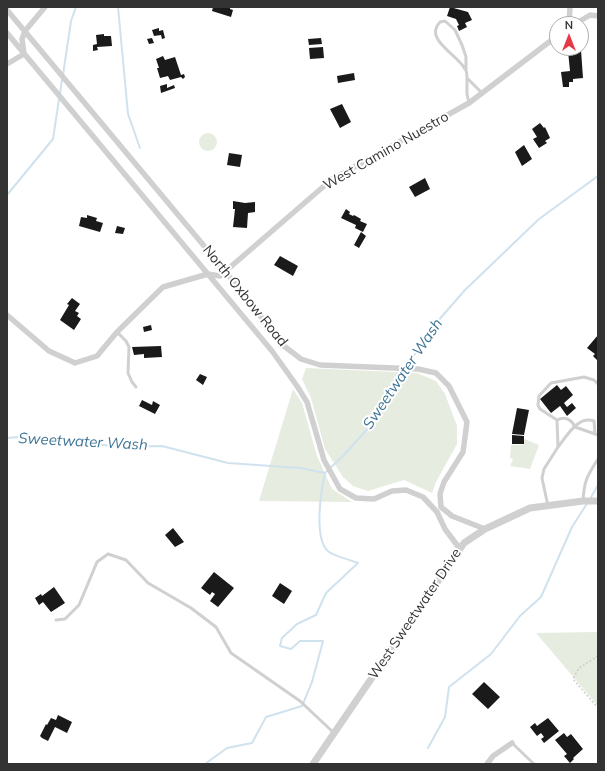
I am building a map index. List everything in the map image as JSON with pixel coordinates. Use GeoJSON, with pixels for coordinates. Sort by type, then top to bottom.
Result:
{"type":"FeatureCollection","features":[{"type":"Feature","properties":{"kind":"street"},"geometry":{"type":"LineString","coordinates":[[7,64],[24,54],[22,39],[25,31],[45,7]]}},
{"type":"Feature","properties":{"kind":"street","name":"North Oxbow Road"},"geometry":{"type":"LineString","coordinates":[[7,10],[225,271],[284,346],[301,359],[320,365],[418,369],[436,373],[449,386],[467,422],[463,452],[444,482],[440,494],[441,507],[452,516],[485,529]]}},
{"type":"Feature","properties":{"kind":"street"},"geometry":{"type":"LineString","coordinates":[[588,16],[598,16]]}},
{"type":"Feature","properties":{"kind":"street","name":"North Oxbow Road"},"geometry":{"type":"LineString","coordinates":[[7,33],[272,351],[307,402],[324,460],[340,488],[356,498],[374,499],[392,491],[406,490],[423,497],[437,512],[445,529],[460,549]]}},
{"type":"Feature","properties":{"kind":"street","name":"West Camino Nuestro"},"geometry":{"type":"LineString","coordinates":[[225,271],[331,180],[469,103],[549,42]]}},
{"type":"Feature","properties":{"kind":"street"},"geometry":{"type":"LineString","coordinates":[[7,315],[49,351],[75,363],[97,356],[117,332],[163,286],[208,274],[220,276],[225,271]]}},
{"type":"Feature","properties":{"kind":"street","name":"West Sweetwater Drive"},"geometry":{"type":"LineString","coordinates":[[313,764],[464,543],[485,529],[530,508],[583,501],[598,501]]}},
{"type":"Feature","properties":{"kind":"street"},"geometry":{"type":"LineString","coordinates":[[487,764],[493,756],[512,743]]}},
{"type":"Feature","properties":{"kind":"lane"},"geometry":{"type":"LineString","coordinates":[[466,70],[435,35],[435,30],[440,22],[445,21],[455,30],[466,57],[467,94],[469,103]]}},
{"type":"Feature","properties":{"kind":"lane"},"geometry":{"type":"LineString","coordinates":[[467,78],[482,93]]}},
{"type":"Feature","properties":{"kind":"lane"},"geometry":{"type":"LineString","coordinates":[[117,332],[129,347],[128,373],[136,387]]}},
{"type":"Feature","properties":{"kind":"lane"},"geometry":{"type":"LineString","coordinates":[[597,435],[575,427],[572,421],[566,418],[557,420],[540,409],[538,405],[539,396],[551,383],[584,377],[594,380],[598,384]]}},
{"type":"Feature","properties":{"kind":"lane"},"geometry":{"type":"LineString","coordinates":[[548,506],[542,478],[544,469],[558,446],[575,427],[582,421],[589,419],[594,421],[597,435]]}},
{"type":"Feature","properties":{"kind":"lane"},"geometry":{"type":"LineString","coordinates":[[557,420],[558,446]]}},
{"type":"Feature","properties":{"kind":"lane"},"geometry":{"type":"LineString","coordinates":[[583,501],[584,484],[598,459]]}},
{"type":"Feature","properties":{"kind":"lane"},"geometry":{"type":"LineString","coordinates":[[56,620],[65,619],[79,605],[97,562],[108,554],[126,560],[148,583],[191,608],[216,627],[231,653],[300,701],[334,733]]}},
{"type":"Feature","properties":{"kind":"lane"},"geometry":{"type":"LineString","coordinates":[[512,743],[534,764]]}},
{"type":"Feature","properties":{"kind":"path"},"geometry":{"type":"LineString","coordinates":[[598,656],[579,668],[573,679],[598,708]]}},
{"type":"Feature","properties":{"kind":"shaded area"},"geometry":{"type":"Polygon","coordinates":[[[208,133],[214,136],[217,142],[214,148],[208,151],[202,148],[199,142],[202,136],[208,133]]]}},
{"type":"Feature","properties":{"kind":"shaded area"},"geometry":{"type":"Polygon","coordinates":[[[306,368],[417,373],[436,381],[445,394],[457,426],[457,444],[436,482],[432,493],[404,480],[368,491],[353,486],[343,477],[325,449],[311,398],[302,379],[306,368]]]}},
{"type":"Feature","properties":{"kind":"shaded area"},"geometry":{"type":"Polygon","coordinates":[[[293,389],[302,403],[317,456],[332,489],[352,502],[259,501],[293,389]]]}},
{"type":"Feature","properties":{"kind":"shaded area"},"geometry":{"type":"Polygon","coordinates":[[[524,439],[539,445],[530,469],[510,466],[513,460],[510,457],[511,445],[523,445],[524,439]]]}},
{"type":"Feature","properties":{"kind":"shaded area"},"geometry":{"type":"Polygon","coordinates":[[[598,632],[598,706],[536,633],[598,632]]]}},
{"type":"Feature","properties":{"kind":"building"},"geometry":{"type":"Polygon","coordinates":[[[213,7],[230,7],[230,9],[233,10],[231,17],[212,11],[213,7]]]}},
{"type":"Feature","properties":{"kind":"building"},"geometry":{"type":"Polygon","coordinates":[[[450,7],[468,12],[472,20],[465,23],[467,27],[459,31],[457,26],[459,25],[456,19],[447,16],[450,7]]]}},
{"type":"Feature","properties":{"kind":"building"},"geometry":{"type":"Polygon","coordinates":[[[159,28],[159,31],[163,30],[165,38],[162,39],[161,35],[154,36],[152,30],[159,28]]]}},
{"type":"Feature","properties":{"kind":"building"},"geometry":{"type":"Polygon","coordinates":[[[104,34],[104,36],[111,36],[112,46],[97,47],[98,50],[93,51],[93,45],[97,44],[96,35],[104,34]]]}},
{"type":"Feature","properties":{"kind":"building"},"geometry":{"type":"Polygon","coordinates":[[[152,38],[154,43],[149,44],[147,39],[152,38]]]}},
{"type":"Feature","properties":{"kind":"building"},"geometry":{"type":"Polygon","coordinates":[[[321,38],[322,44],[309,45],[308,39],[321,38]]]}},
{"type":"Feature","properties":{"kind":"building"},"geometry":{"type":"Polygon","coordinates":[[[323,47],[324,58],[310,59],[309,48],[323,47]]]}},
{"type":"Feature","properties":{"kind":"building"},"geometry":{"type":"Polygon","coordinates":[[[163,56],[165,60],[175,57],[181,75],[184,74],[185,77],[183,79],[181,77],[170,80],[168,76],[160,78],[156,59],[163,56]]]}},
{"type":"Feature","properties":{"kind":"building"},"geometry":{"type":"Polygon","coordinates":[[[568,56],[581,56],[583,78],[573,79],[573,82],[569,82],[569,87],[563,87],[561,72],[570,71],[568,56]]]}},
{"type":"Feature","properties":{"kind":"building"},"geometry":{"type":"Polygon","coordinates":[[[354,73],[355,80],[338,83],[337,76],[354,73]]]}},
{"type":"Feature","properties":{"kind":"building"},"geometry":{"type":"Polygon","coordinates":[[[167,84],[167,88],[174,85],[175,88],[161,93],[160,86],[167,84]]]}},
{"type":"Feature","properties":{"kind":"building"},"geometry":{"type":"Polygon","coordinates":[[[342,104],[351,122],[340,128],[330,109],[342,104]]]}},
{"type":"Feature","properties":{"kind":"building"},"geometry":{"type":"Polygon","coordinates":[[[540,123],[544,128],[545,127],[550,138],[545,141],[547,143],[539,148],[533,139],[537,137],[532,129],[540,123]]]}},
{"type":"Feature","properties":{"kind":"building"},"geometry":{"type":"Polygon","coordinates":[[[524,145],[532,159],[522,166],[515,152],[524,145]]]}},
{"type":"Feature","properties":{"kind":"building"},"geometry":{"type":"Polygon","coordinates":[[[229,153],[242,155],[240,167],[227,165],[229,153]]]}},
{"type":"Feature","properties":{"kind":"building"},"geometry":{"type":"Polygon","coordinates":[[[425,178],[430,189],[415,197],[409,187],[425,178]]]}},
{"type":"Feature","properties":{"kind":"building"},"geometry":{"type":"Polygon","coordinates":[[[233,201],[245,203],[255,202],[255,212],[248,213],[247,228],[233,227],[235,209],[233,209],[233,201]]]}},
{"type":"Feature","properties":{"kind":"building"},"geometry":{"type":"Polygon","coordinates":[[[346,209],[350,212],[349,214],[354,215],[361,219],[360,221],[367,224],[363,232],[355,228],[356,225],[341,218],[346,209]]]}},
{"type":"Feature","properties":{"kind":"building"},"geometry":{"type":"Polygon","coordinates":[[[87,215],[97,218],[96,221],[103,223],[100,232],[79,226],[81,217],[87,218],[87,215]]]}},
{"type":"Feature","properties":{"kind":"building"},"geometry":{"type":"Polygon","coordinates":[[[117,226],[125,228],[123,234],[115,233],[117,226]]]}},
{"type":"Feature","properties":{"kind":"building"},"geometry":{"type":"Polygon","coordinates":[[[361,232],[366,236],[359,248],[354,245],[361,232]]]}},
{"type":"Feature","properties":{"kind":"building"},"geometry":{"type":"Polygon","coordinates":[[[280,256],[298,266],[293,276],[274,265],[280,256]]]}},
{"type":"Feature","properties":{"kind":"building"},"geometry":{"type":"Polygon","coordinates":[[[72,298],[80,304],[75,311],[79,313],[77,316],[81,319],[74,330],[60,320],[69,305],[67,304],[72,298]]]}},
{"type":"Feature","properties":{"kind":"building"},"geometry":{"type":"Polygon","coordinates":[[[151,325],[152,330],[144,332],[143,327],[151,325]]]}},
{"type":"Feature","properties":{"kind":"building"},"geometry":{"type":"Polygon","coordinates":[[[598,335],[598,361],[593,356],[595,354],[587,348],[598,335]]]}},
{"type":"Feature","properties":{"kind":"building"},"geometry":{"type":"Polygon","coordinates":[[[161,346],[162,357],[144,358],[144,354],[134,355],[132,347],[161,346]]]}},
{"type":"Feature","properties":{"kind":"building"},"geometry":{"type":"Polygon","coordinates":[[[200,374],[207,377],[203,385],[196,380],[200,374]]]}},
{"type":"Feature","properties":{"kind":"building"},"geometry":{"type":"Polygon","coordinates":[[[557,385],[561,390],[566,386],[573,395],[564,403],[567,407],[572,403],[576,408],[567,416],[560,406],[551,413],[540,399],[557,385]]]}},
{"type":"Feature","properties":{"kind":"building"},"geometry":{"type":"Polygon","coordinates":[[[142,400],[152,405],[153,401],[160,405],[155,414],[139,406],[142,400]]]}},
{"type":"Feature","properties":{"kind":"building"},"geometry":{"type":"Polygon","coordinates":[[[517,408],[529,410],[524,435],[512,434],[517,408]]]}},
{"type":"Feature","properties":{"kind":"building"},"geometry":{"type":"Polygon","coordinates":[[[512,435],[524,436],[524,444],[512,444],[512,435]]]}},
{"type":"Feature","properties":{"kind":"building"},"geometry":{"type":"Polygon","coordinates":[[[173,528],[184,542],[175,547],[165,535],[173,528]]]}},
{"type":"Feature","properties":{"kind":"building"},"geometry":{"type":"Polygon","coordinates":[[[214,572],[234,588],[218,607],[210,601],[215,594],[212,592],[210,595],[201,588],[214,572]]]}},
{"type":"Feature","properties":{"kind":"building"},"geometry":{"type":"Polygon","coordinates":[[[280,583],[292,591],[284,604],[272,596],[280,583]]]}},
{"type":"Feature","properties":{"kind":"building"},"geometry":{"type":"Polygon","coordinates":[[[54,587],[65,603],[51,612],[43,602],[39,605],[35,598],[41,594],[42,596],[54,587]]]}},
{"type":"Feature","properties":{"kind":"building"},"geometry":{"type":"Polygon","coordinates":[[[484,682],[500,697],[488,709],[472,694],[484,682]]]}},
{"type":"Feature","properties":{"kind":"building"},"geometry":{"type":"Polygon","coordinates":[[[58,715],[72,722],[67,733],[55,727],[48,741],[42,738],[40,736],[46,724],[47,725],[51,718],[56,720],[58,715]]]}},
{"type":"Feature","properties":{"kind":"building"},"geometry":{"type":"Polygon","coordinates":[[[548,718],[559,731],[544,743],[541,739],[544,737],[541,733],[537,736],[530,727],[535,723],[537,726],[548,718]]]}},
{"type":"Feature","properties":{"kind":"building"},"geometry":{"type":"Polygon","coordinates":[[[564,733],[567,737],[571,734],[583,749],[573,758],[574,759],[570,763],[564,756],[567,754],[555,740],[564,733]]]}},
{"type":"Feature","properties":{"kind":"waterway"},"geometry":{"type":"LineString","coordinates":[[63,75],[71,21],[76,7]]}},
{"type":"Feature","properties":{"kind":"waterway"},"geometry":{"type":"LineString","coordinates":[[118,7],[128,114],[140,148]]}},
{"type":"Feature","properties":{"kind":"waterway"},"geometry":{"type":"LineString","coordinates":[[60,94],[62,79]]}},
{"type":"Feature","properties":{"kind":"waterway"},"geometry":{"type":"LineString","coordinates":[[7,195],[53,139],[59,99]]}},
{"type":"Feature","properties":{"kind":"waterway","name":"Sweetwater Wash"},"geometry":{"type":"LineString","coordinates":[[7,438],[17,437],[124,447],[162,446],[228,463],[300,468],[325,473],[344,455],[369,427],[430,330],[465,290],[539,219],[598,176]]}},
{"type":"Feature","properties":{"kind":"waterway"},"geometry":{"type":"LineString","coordinates":[[205,764],[227,748],[252,743],[266,717],[302,706],[312,682],[323,641],[300,641],[291,649],[280,646],[282,638],[297,624],[316,615],[326,593],[358,563],[331,553],[324,546],[321,537],[320,503],[325,473]]}},
{"type":"Feature","properties":{"kind":"waterway"},"geometry":{"type":"LineString","coordinates":[[590,499],[598,485]]}},
{"type":"Feature","properties":{"kind":"waterway"},"geometry":{"type":"LineString","coordinates":[[428,748],[445,717],[449,687],[491,654],[520,616],[541,597],[572,527],[588,502]]}}]}
